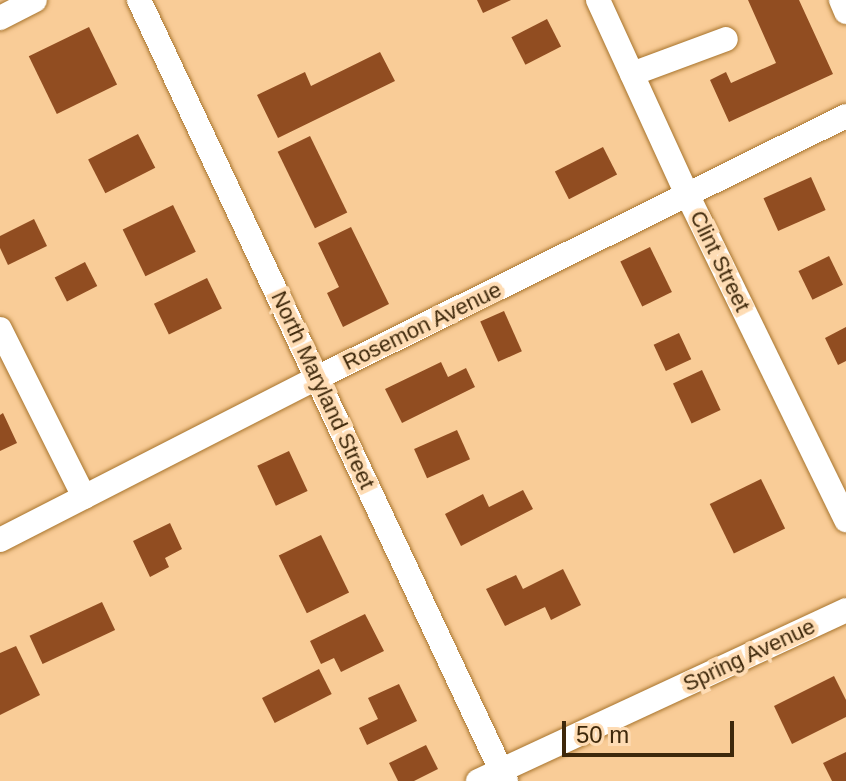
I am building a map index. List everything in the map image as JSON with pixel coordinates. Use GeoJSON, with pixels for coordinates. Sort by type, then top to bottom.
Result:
{"type":"FeatureCollection","features":[{"type":"Feature","properties":{"kind":"street"},"geometry":{"type":"LineString","coordinates":[[0,18],[35,0]]}},
{"type":"Feature","properties":{"kind":"street","name":"North Maryland Street"},"geometry":{"type":"LineString","coordinates":[[139,0],[504,775]]}},
{"type":"Feature","properties":{"kind":"street","name":"Clint Street"},"geometry":{"type":"LineString","coordinates":[[598,0],[687,194],[846,520]]}},
{"type":"Feature","properties":{"kind":"street"},"geometry":{"type":"LineString","coordinates":[[841,0],[846,12]]}},
{"type":"Feature","properties":{"kind":"street"},"geometry":{"type":"LineString","coordinates":[[632,74],[726,39]]}},
{"type":"Feature","properties":{"kind":"street","name":"Rosemon Avenue"},"geometry":{"type":"LineString","coordinates":[[0,540],[317,378],[846,116]]}},
{"type":"Feature","properties":{"kind":"street"},"geometry":{"type":"LineString","coordinates":[[0,329],[84,497]]}},
{"type":"Feature","properties":{"kind":"street","name":"Spring Avenue"},"geometry":{"type":"LineString","coordinates":[[478,781],[504,775],[846,610]]}},
{"type":"Feature","properties":{"kind":"building"},"geometry":{"type":"Polygon","coordinates":[[[477,0],[511,0],[483,13],[477,0]]]}},
{"type":"Feature","properties":{"kind":"building"},"geometry":{"type":"Polygon","coordinates":[[[748,0],[799,0],[833,74],[729,122],[710,80],[726,72],[731,83],[776,63],[748,0]]]}},
{"type":"Feature","properties":{"kind":"building"},"geometry":{"type":"Polygon","coordinates":[[[547,19],[561,47],[525,65],[511,37],[547,19]]]}},
{"type":"Feature","properties":{"kind":"building"},"geometry":{"type":"Polygon","coordinates":[[[89,27],[117,85],[57,114],[29,56],[89,27]]]}},
{"type":"Feature","properties":{"kind":"building"},"geometry":{"type":"Polygon","coordinates":[[[380,52],[395,81],[278,138],[257,95],[305,72],[311,86],[380,52]]]}},
{"type":"Feature","properties":{"kind":"building"},"geometry":{"type":"Polygon","coordinates":[[[138,134],[155,168],[105,193],[88,159],[138,134]]]}},
{"type":"Feature","properties":{"kind":"building"},"geometry":{"type":"Polygon","coordinates":[[[310,136],[347,212],[315,228],[278,152],[310,136]]]}},
{"type":"Feature","properties":{"kind":"building"},"geometry":{"type":"Polygon","coordinates":[[[603,147],[617,175],[569,199],[555,172],[603,147]]]}},
{"type":"Feature","properties":{"kind":"building"},"geometry":{"type":"Polygon","coordinates":[[[811,177],[826,210],[778,231],[763,198],[811,177]]]}},
{"type":"Feature","properties":{"kind":"building"},"geometry":{"type":"Polygon","coordinates":[[[173,205],[196,252],[145,276],[123,230],[173,205]]]}},
{"type":"Feature","properties":{"kind":"building"},"geometry":{"type":"Polygon","coordinates":[[[34,219],[47,246],[8,265],[0,248],[0,236],[34,219]]]}},
{"type":"Feature","properties":{"kind":"building"},"geometry":{"type":"Polygon","coordinates":[[[351,227],[389,304],[343,327],[327,293],[339,287],[318,243],[351,227]]]}},
{"type":"Feature","properties":{"kind":"building"},"geometry":{"type":"Polygon","coordinates":[[[650,247],[672,292],[642,306],[620,261],[650,247]]]}},
{"type":"Feature","properties":{"kind":"building"},"geometry":{"type":"Polygon","coordinates":[[[829,256],[843,285],[812,300],[798,271],[829,256]]]}},
{"type":"Feature","properties":{"kind":"building"},"geometry":{"type":"Polygon","coordinates":[[[85,262],[97,286],[67,301],[55,277],[85,262]]]}},
{"type":"Feature","properties":{"kind":"building"},"geometry":{"type":"Polygon","coordinates":[[[207,278],[222,309],[169,334],[154,304],[207,278]]]}},
{"type":"Feature","properties":{"kind":"building"},"geometry":{"type":"Polygon","coordinates":[[[504,311],[522,351],[498,362],[480,322],[504,311]]]}},
{"type":"Feature","properties":{"kind":"building"},"geometry":{"type":"Polygon","coordinates":[[[846,327],[846,361],[838,365],[825,338],[846,327]]]}},
{"type":"Feature","properties":{"kind":"building"},"geometry":{"type":"Polygon","coordinates":[[[679,333],[691,359],[666,371],[654,345],[679,333]]]}},
{"type":"Feature","properties":{"kind":"building"},"geometry":{"type":"Polygon","coordinates":[[[441,362],[448,377],[466,368],[475,387],[402,423],[385,389],[441,362]]]}},
{"type":"Feature","properties":{"kind":"building"},"geometry":{"type":"Polygon","coordinates":[[[702,370],[721,410],[692,423],[673,384],[702,370]]]}},
{"type":"Feature","properties":{"kind":"building"},"geometry":{"type":"Polygon","coordinates":[[[3,413],[17,443],[0,451],[0,415],[3,413]]]}},
{"type":"Feature","properties":{"kind":"building"},"geometry":{"type":"Polygon","coordinates":[[[457,430],[470,459],[427,478],[414,449],[457,430]]]}},
{"type":"Feature","properties":{"kind":"building"},"geometry":{"type":"Polygon","coordinates":[[[289,451],[308,491],[276,506],[257,466],[289,451]]]}},
{"type":"Feature","properties":{"kind":"building"},"geometry":{"type":"Polygon","coordinates":[[[761,479],[785,528],[734,553],[710,504],[761,479]]]}},
{"type":"Feature","properties":{"kind":"building"},"geometry":{"type":"Polygon","coordinates":[[[523,490],[533,509],[461,546],[445,514],[483,494],[489,507],[523,490]]]}},
{"type":"Feature","properties":{"kind":"building"},"geometry":{"type":"Polygon","coordinates":[[[170,523],[182,549],[165,558],[169,567],[150,577],[133,541],[170,523]]]}},
{"type":"Feature","properties":{"kind":"building"},"geometry":{"type":"Polygon","coordinates":[[[321,535],[349,593],[307,613],[279,556],[321,535]]]}},
{"type":"Feature","properties":{"kind":"building"},"geometry":{"type":"Polygon","coordinates":[[[563,569],[581,605],[551,620],[545,607],[505,626],[486,589],[516,575],[523,589],[563,569]]]}},
{"type":"Feature","properties":{"kind":"building"},"geometry":{"type":"Polygon","coordinates":[[[102,602],[115,630],[43,664],[29,636],[102,602]]]}},
{"type":"Feature","properties":{"kind":"building"},"geometry":{"type":"Polygon","coordinates":[[[365,614],[384,651],[341,672],[334,658],[321,664],[310,641],[365,614]]]}},
{"type":"Feature","properties":{"kind":"building"},"geometry":{"type":"Polygon","coordinates":[[[16,646],[40,695],[0,715],[0,653],[16,646]]]}},
{"type":"Feature","properties":{"kind":"building"},"geometry":{"type":"Polygon","coordinates":[[[319,669],[332,694],[275,723],[262,698],[319,669]]]}},
{"type":"Feature","properties":{"kind":"building"},"geometry":{"type":"Polygon","coordinates":[[[834,676],[846,700],[846,717],[792,744],[774,706],[834,676]]]}},
{"type":"Feature","properties":{"kind":"building"},"geometry":{"type":"Polygon","coordinates":[[[399,684],[417,721],[367,745],[359,728],[378,719],[368,698],[399,684]]]}},
{"type":"Feature","properties":{"kind":"building"},"geometry":{"type":"Polygon","coordinates":[[[426,745],[438,769],[414,781],[398,781],[389,763],[426,745]]]}},
{"type":"Feature","properties":{"kind":"building"},"geometry":{"type":"Polygon","coordinates":[[[846,752],[846,781],[832,781],[823,763],[846,752]]]}}]}
